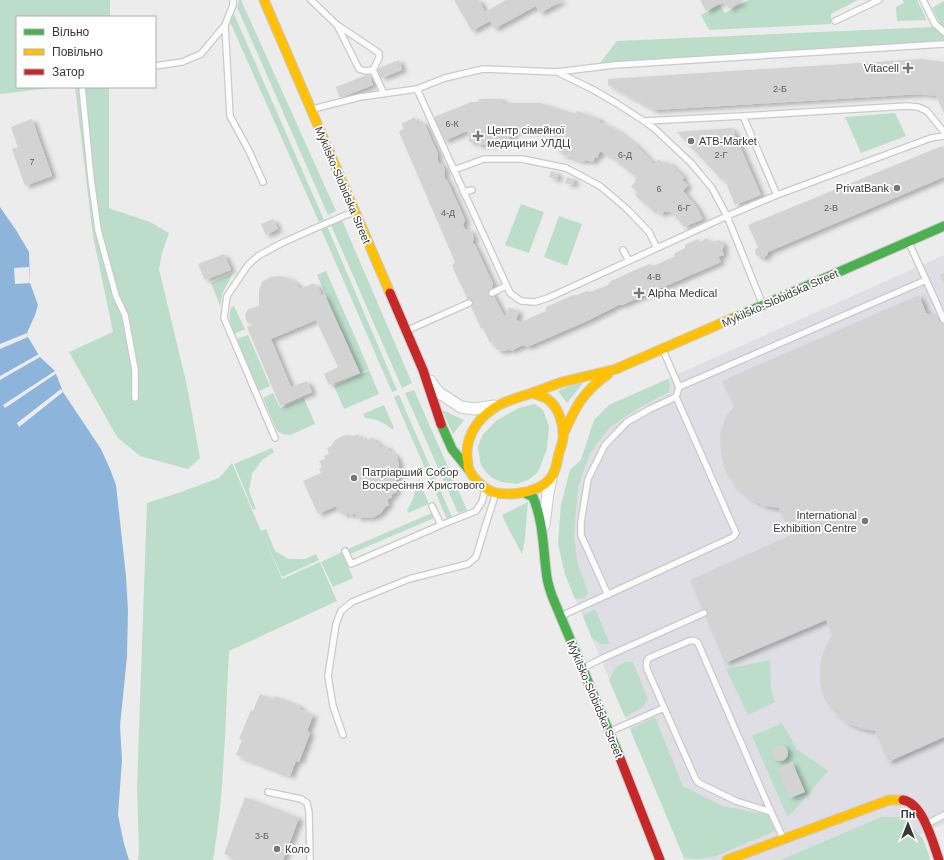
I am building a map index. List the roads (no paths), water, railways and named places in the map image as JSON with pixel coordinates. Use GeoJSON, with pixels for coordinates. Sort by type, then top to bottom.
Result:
{"type":"FeatureCollection","features":[{"type":"Feature","properties":{"kind":"street","name":"Mykilsko-Slobidska Street"},"geometry":{"type":"LineString","coordinates":[[264,0],[423,370],[439,419],[452,449],[469,470]]}},
{"type":"Feature","properties":{"kind":"street","name":"Mykilsko-Slobidska Street"},"geometry":{"type":"LineString","coordinates":[[563,435],[576,406],[584,394],[596,382],[616,369],[944,226]]}},
{"type":"Feature","properties":{"kind":"street","name":"Mykilsko-Slobidska Street"},"geometry":{"type":"LineString","coordinates":[[532,393],[562,382],[616,369]]}},
{"type":"Feature","properties":{"kind":"street","name":"Mykilsko-Slobidska Street"},"geometry":{"type":"LineString","coordinates":[[423,370],[438,392],[462,407],[474,410],[499,405]]}},
{"type":"Feature","properties":{"kind":"street"},"geometry":{"type":"LineString","coordinates":[[532,393],[547,398],[561,418],[563,435],[558,461],[551,478],[538,488],[525,493],[509,494],[496,492],[485,488],[469,470],[466,456],[467,444],[472,430],[487,412],[499,405],[532,393]]}},
{"type":"Feature","properties":{"kind":"street","name":"Mykilsko-Slobidska Street"},"geometry":{"type":"LineString","coordinates":[[543,535],[551,478]]}},
{"type":"Feature","properties":{"kind":"street","name":"Mykilsko-Slobidska Street"},"geometry":{"type":"LineString","coordinates":[[525,493],[533,497],[536,504],[543,535],[547,579],[552,596],[610,732],[660,860]]}},
{"type":"Feature","properties":{"kind":"street"},"geometry":{"type":"LineString","coordinates":[[727,860],[889,800],[910,801],[916,806],[939,860]]}},
{"type":"Feature","properties":{"kind":"lane"},"geometry":{"type":"LineString","coordinates":[[156,66],[182,62],[201,54],[225,25],[233,5],[233,0]]}},
{"type":"Feature","properties":{"kind":"lane"},"geometry":{"type":"LineString","coordinates":[[311,0],[337,25],[379,53],[379,58],[373,70]]}},
{"type":"Feature","properties":{"kind":"lane"},"geometry":{"type":"LineString","coordinates":[[835,21],[879,0]]}},
{"type":"Feature","properties":{"kind":"lane"},"geometry":{"type":"LineString","coordinates":[[923,0],[935,24],[944,32]]}},
{"type":"Feature","properties":{"kind":"lane"},"geometry":{"type":"LineString","coordinates":[[225,25],[230,116],[249,151],[263,182]]}},
{"type":"Feature","properties":{"kind":"lane"},"geometry":{"type":"LineString","coordinates":[[337,25],[359,69],[365,71],[373,70]]}},
{"type":"Feature","properties":{"kind":"lane"},"geometry":{"type":"LineString","coordinates":[[311,110],[360,97],[417,89],[445,78],[482,69],[557,72],[622,64],[944,44]]}},
{"type":"Feature","properties":{"kind":"lane"},"geometry":{"type":"LineString","coordinates":[[373,70],[384,94]]}},
{"type":"Feature","properties":{"kind":"lane"},"geometry":{"type":"LineString","coordinates":[[557,72],[610,99],[644,121],[655,129],[691,163],[712,188],[727,216],[763,306]]}},
{"type":"Feature","properties":{"kind":"lane"},"geometry":{"type":"LineString","coordinates":[[82,88],[91,179],[98,230],[116,296],[125,315],[135,370],[135,398]]}},
{"type":"Feature","properties":{"kind":"lane"},"geometry":{"type":"LineString","coordinates":[[417,89],[506,286],[510,293],[521,301],[535,302],[548,298],[727,216],[777,195],[931,138],[944,136]]}},
{"type":"Feature","properties":{"kind":"lane"},"geometry":{"type":"LineString","coordinates":[[644,121],[907,106],[927,110],[944,132]]}},
{"type":"Feature","properties":{"kind":"lane"},"geometry":{"type":"LineString","coordinates":[[742,116],[777,195]]}},
{"type":"Feature","properties":{"kind":"lane"},"geometry":{"type":"LineString","coordinates":[[454,170],[484,158],[522,159],[566,168],[600,186],[627,209],[649,232],[657,248]]}},
{"type":"Feature","properties":{"kind":"lane"},"geometry":{"type":"LineString","coordinates":[[464,192],[472,190]]}},
{"type":"Feature","properties":{"kind":"lane"},"geometry":{"type":"LineString","coordinates":[[275,438],[224,318],[227,296],[248,265],[258,256],[282,243],[355,211]]}},
{"type":"Feature","properties":{"kind":"lane"},"geometry":{"type":"LineString","coordinates":[[908,242],[944,320]]}},
{"type":"Feature","properties":{"kind":"lane"},"geometry":{"type":"LineString","coordinates":[[623,250],[629,261]]}},
{"type":"Feature","properties":{"kind":"lane"},"geometry":{"type":"LineString","coordinates":[[679,387],[926,280]]}},
{"type":"Feature","properties":{"kind":"lane"},"geometry":{"type":"LineString","coordinates":[[492,293],[506,286]]}},
{"type":"Feature","properties":{"kind":"lane"},"geometry":{"type":"LineString","coordinates":[[406,331],[469,302]]}},
{"type":"Feature","properties":{"kind":"lane"},"geometry":{"type":"LineString","coordinates":[[561,616],[731,538],[736,533],[676,397],[679,387],[662,349]]}},
{"type":"Feature","properties":{"kind":"lane"},"geometry":{"type":"LineString","coordinates":[[608,595],[581,535],[581,522],[588,478],[605,445],[627,422],[676,397]]}},
{"type":"Feature","properties":{"kind":"lane"},"geometry":{"type":"LineString","coordinates":[[345,551],[351,564],[476,510],[482,502],[485,488]]}},
{"type":"Feature","properties":{"kind":"lane"},"geometry":{"type":"LineString","coordinates":[[342,735],[333,706],[328,676],[336,624],[341,611],[352,602],[409,579],[468,564],[476,557],[496,492]]}},
{"type":"Feature","properties":{"kind":"lane"},"geometry":{"type":"LineString","coordinates":[[432,506],[441,525]]}},
{"type":"Feature","properties":{"kind":"lane"},"geometry":{"type":"LineString","coordinates":[[583,668],[704,613]]}},
{"type":"Feature","properties":{"kind":"lane"},"geometry":{"type":"LineString","coordinates":[[771,812],[736,801],[699,783],[694,776],[647,669],[647,661],[650,658],[692,640],[698,643],[784,839]]}},
{"type":"Feature","properties":{"kind":"lane"},"geometry":{"type":"LineString","coordinates":[[610,732],[664,708]]}},
{"type":"Feature","properties":{"kind":"lane"},"geometry":{"type":"LineString","coordinates":[[268,792],[300,799],[306,803],[309,812],[310,860]]}},
{"type":"Feature","properties":{"kind":"lane"},"geometry":{"type":"LineString","coordinates":[[925,825],[944,815]]}},
{"type":"Feature","properties":{"kind":"water"},"geometry":{"type":"Polygon","coordinates":[[[0,207],[29,252],[30,283],[38,305],[27,333],[28,337],[40,357],[55,371],[63,392],[101,449],[116,485],[126,576],[128,610],[127,657],[120,726],[122,760],[118,815],[129,860],[0,860],[0,207]]]}},
{"type":"Feature","properties":{"kind":"place","name":"Vitacell"},"geometry":{"type":"Point","coordinates":[908,68]}},
{"type":"Feature","properties":{"kind":"place","name":"Центр сімейної медицини УЛДЦ"},"geometry":{"type":"Point","coordinates":[478,136]}},
{"type":"Feature","properties":{"kind":"place","name":"ATB-Market"},"geometry":{"type":"Point","coordinates":[691,141]}},
{"type":"Feature","properties":{"kind":"place","name":"PrivatBank"},"geometry":{"type":"Point","coordinates":[897,188]}},
{"type":"Feature","properties":{"kind":"place","name":"Alpha Medical"},"geometry":{"type":"Point","coordinates":[639,293]}},
{"type":"Feature","properties":{"kind":"place","name":"Патріарший Собор Воскресіння Христового"},"geometry":{"type":"Point","coordinates":[354,478]}},
{"type":"Feature","properties":{"kind":"place","name":"International Exhibition Centre"},"geometry":{"type":"Point","coordinates":[865,521]}},
{"type":"Feature","properties":{"kind":"place","name":"Коло"},"geometry":{"type":"Point","coordinates":[277,849]}}]}
